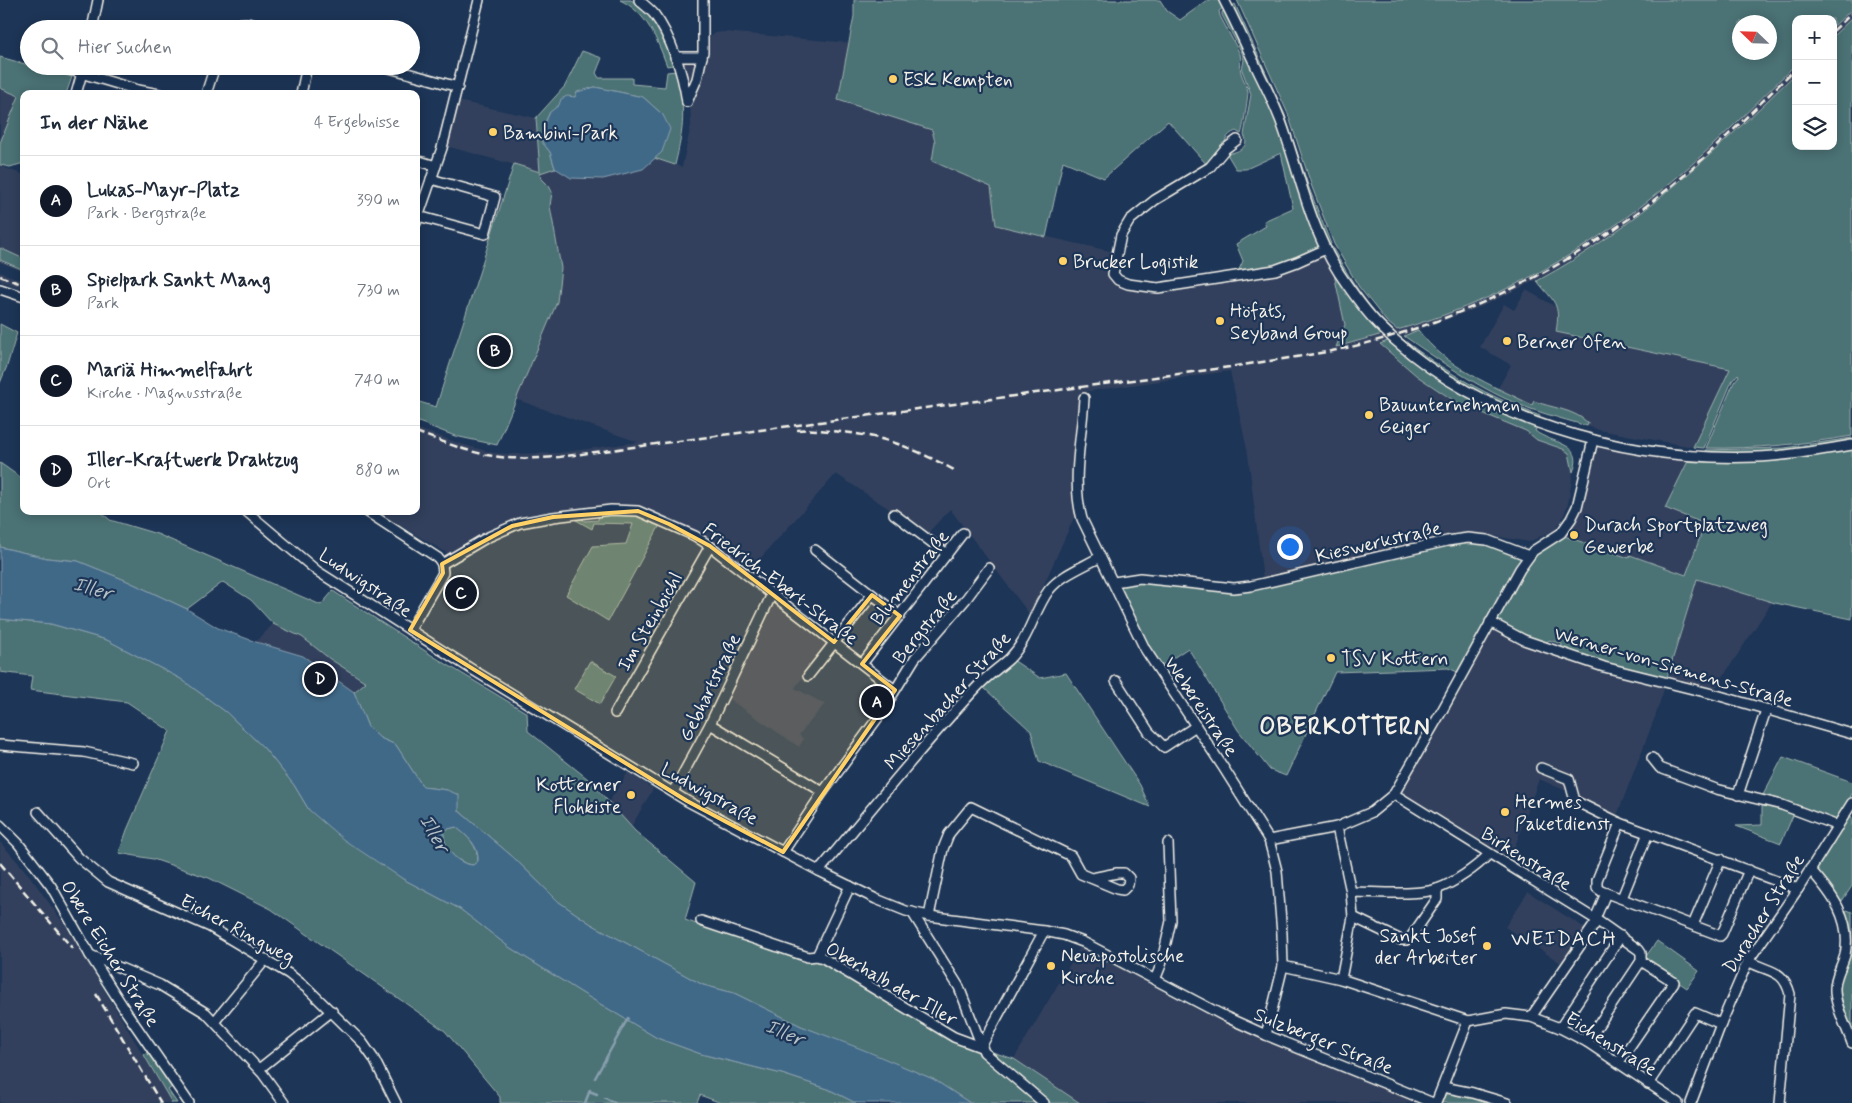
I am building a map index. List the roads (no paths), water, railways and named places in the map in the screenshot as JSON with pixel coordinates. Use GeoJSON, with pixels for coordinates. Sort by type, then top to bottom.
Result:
{"type":"FeatureCollection","features":[{"type":"Feature","properties":{"kind":"street"},"geometry":{"type":"LineString","coordinates":[[94,20],[98,0]]}},
{"type":"Feature","properties":{"kind":"street"},"geometry":{"type":"LineString","coordinates":[[420,210],[436,166],[479,0]]}},
{"type":"Feature","properties":{"kind":"street"},"geometry":{"type":"LineString","coordinates":[[640,0],[654,14],[664,31],[684,83],[687,102],[697,79],[702,57],[704,35],[703,0]]}},
{"type":"Feature","properties":{"kind":"street"},"geometry":{"type":"LineString","coordinates":[[1224,0],[1280,117],[1318,230],[1338,272],[1367,313],[1424,364],[1482,399],[1533,421],[1592,440],[1690,456],[1734,457],[1786,455],[1852,445]]}},
{"type":"Feature","properties":{"kind":"street"},"geometry":{"type":"LineString","coordinates":[[675,57],[702,57]]}},
{"type":"Feature","properties":{"kind":"street"},"geometry":{"type":"LineString","coordinates":[[77,90],[82,75]]}},
{"type":"Feature","properties":{"kind":"street"},"geometry":{"type":"LineString","coordinates":[[97,75],[138,90]]}},
{"type":"Feature","properties":{"kind":"street"},"geometry":{"type":"LineString","coordinates":[[207,90],[212,75]]}},
{"type":"Feature","properties":{"kind":"street"},"geometry":{"type":"LineString","coordinates":[[302,90],[305,75]]}},
{"type":"Feature","properties":{"kind":"street"},"geometry":{"type":"LineString","coordinates":[[415,75],[458,87]]}},
{"type":"Feature","properties":{"kind":"street"},"geometry":{"type":"LineString","coordinates":[[1237,140],[1225,149],[1210,167],[1155,200],[1130,220],[1122,235],[1113,274],[1118,280],[1128,284],[1158,288],[1275,270],[1326,248]]}},
{"type":"Feature","properties":{"kind":"street"},"geometry":{"type":"LineString","coordinates":[[420,161],[436,166]]}},
{"type":"Feature","properties":{"kind":"street"},"geometry":{"type":"LineString","coordinates":[[420,220],[485,234],[495,197],[431,179]]}},
{"type":"Feature","properties":{"kind":"street"},"geometry":{"type":"LineString","coordinates":[[0,288],[20,296]]}},
{"type":"Feature","properties":{"kind":"street","name":"Webereistraße"},"geometry":{"type":"LineString","coordinates":[[1084,398],[1077,488],[1078,504],[1082,519],[1114,582],[1128,618],[1145,649],[1269,840],[1277,871],[1283,966],[1266,1035]]}},
{"type":"Feature","properties":{"kind":"street"},"geometry":{"type":"LineString","coordinates":[[1269,840],[1337,827],[1372,812],[1394,794],[1529,556],[1561,533],[1571,519],[1577,507],[1592,440]]}},
{"type":"Feature","properties":{"kind":"street","name":"Friedrich-Ebert-Straße"},"geometry":{"type":"LineString","coordinates":[[442,564],[486,538],[520,523],[611,510],[638,511],[695,536],[710,546],[895,690]]}},
{"type":"Feature","properties":{"kind":"street"},"geometry":{"type":"LineString","coordinates":[[894,514],[947,554]]}},
{"type":"Feature","properties":{"kind":"street","name":"Ludwigstraße"},"geometry":{"type":"LineString","coordinates":[[251,515],[317,571],[410,630],[673,792],[819,871],[890,905],[912,912],[1064,935],[1084,942],[1204,1005]]}},
{"type":"Feature","properties":{"kind":"street"},"geometry":{"type":"LineString","coordinates":[[372,515],[438,558],[442,564],[443,573],[410,630]]}},
{"type":"Feature","properties":{"kind":"street","name":"Blumenstraße"},"geometry":{"type":"LineString","coordinates":[[862,664],[963,533]]}},
{"type":"Feature","properties":{"kind":"street","name":"Kieswerkstraße"},"geometry":{"type":"LineString","coordinates":[[1114,582],[1140,578],[1234,588],[1251,586],[1447,541],[1468,538],[1487,540],[1529,556]]}},
{"type":"Feature","properties":{"kind":"street","name":"Im Steinbichl"},"geometry":{"type":"LineString","coordinates":[[615,713],[710,546]]}},
{"type":"Feature","properties":{"kind":"street"},"geometry":{"type":"LineString","coordinates":[[815,550],[900,616]]}},
{"type":"Feature","properties":{"kind":"street","name":"Miesenbacher Straße"},"geometry":{"type":"LineString","coordinates":[[819,871],[937,730],[979,684],[1009,658],[1023,642],[1044,597],[1051,588],[1064,578],[1100,557]]}},
{"type":"Feature","properties":{"kind":"street","name":"Bergstraße"},"geometry":{"type":"LineString","coordinates":[[783,852],[823,792],[880,715],[915,658],[966,599],[989,568]]}},
{"type":"Feature","properties":{"kind":"street","name":"Gebhartstraße"},"geometry":{"type":"LineString","coordinates":[[673,792],[710,724],[772,594]]}},
{"type":"Feature","properties":{"kind":"street"},"geometry":{"type":"LineString","coordinates":[[808,676],[872,595]]}},
{"type":"Feature","properties":{"kind":"street","name":"Werner-von-Siemens-Straße"},"geometry":{"type":"LineString","coordinates":[[1490,622],[1524,640],[1604,667],[1713,694],[1852,734]]}},
{"type":"Feature","properties":{"kind":"street"},"geometry":{"type":"LineString","coordinates":[[1116,681],[1149,732],[1164,747],[1196,726]]}},
{"type":"Feature","properties":{"kind":"street"},"geometry":{"type":"LineString","coordinates":[[1738,795],[1766,710]]}},
{"type":"Feature","properties":{"kind":"street"},"geometry":{"type":"LineString","coordinates":[[710,724],[823,792]]}},
{"type":"Feature","properties":{"kind":"street"},"geometry":{"type":"LineString","coordinates":[[0,745],[84,752],[133,763]]}},
{"type":"Feature","properties":{"kind":"street"},"geometry":{"type":"LineString","coordinates":[[1652,758],[1660,768],[1716,789],[1782,805],[1838,826]]}},
{"type":"Feature","properties":{"kind":"street"},"geometry":{"type":"LineString","coordinates":[[1541,768],[1569,779],[1575,801],[1620,823],[1798,889]]}},
{"type":"Feature","properties":{"kind":"street","name":"Birkenstraße"},"geometry":{"type":"LineString","coordinates":[[1394,794],[1621,936],[1641,957],[1674,982],[1619,1062]]}},
{"type":"Feature","properties":{"kind":"street","name":"Duracher Straße"},"geometry":{"type":"LineString","coordinates":[[1691,1103],[1748,960],[1798,889],[1852,803]]}},
{"type":"Feature","properties":{"kind":"street"},"geometry":{"type":"LineString","coordinates":[[930,916],[943,849],[949,834],[971,806],[1071,856],[1081,874],[1092,878]]}},
{"type":"Feature","properties":{"kind":"street","name":"Eicher Ringweg"},"geometry":{"type":"LineString","coordinates":[[38,812],[79,858],[108,882],[210,927],[289,974],[352,1030],[370,1053],[396,1103]]}},
{"type":"Feature","properties":{"kind":"street"},"geometry":{"type":"LineString","coordinates":[[1620,823],[1597,880],[1597,888],[1720,936],[1749,870]]}},
{"type":"Feature","properties":{"kind":"street","name":"Obere Eicher Straße"},"geometry":{"type":"LineString","coordinates":[[0,825],[18,843],[51,886],[90,956],[188,1103]]}},
{"type":"Feature","properties":{"kind":"street"},"geometry":{"type":"LineString","coordinates":[[1337,827],[1351,892],[1353,917],[1341,979]]}},
{"type":"Feature","properties":{"kind":"street"},"geometry":{"type":"LineString","coordinates":[[1622,898],[1648,833]]}},
{"type":"Feature","properties":{"kind":"street"},"geometry":{"type":"LineString","coordinates":[[1155,980],[1161,964],[1171,921],[1168,843]]}},
{"type":"Feature","properties":{"kind":"street"},"geometry":{"type":"LineString","coordinates":[[1351,892],[1418,892],[1437,889],[1481,863],[1489,854]]}},
{"type":"Feature","properties":{"kind":"street"},"geometry":{"type":"LineString","coordinates":[[1693,925],[1720,860]]}},
{"type":"Feature","properties":{"kind":"street"},"geometry":{"type":"LineString","coordinates":[[1810,869],[1834,896],[1844,920],[1847,942],[1834,989],[1852,1043]]}},
{"type":"Feature","properties":{"kind":"street"},"geometry":{"type":"LineString","coordinates":[[816,956],[850,886]]}},
{"type":"Feature","properties":{"kind":"street"},"geometry":{"type":"LineString","coordinates":[[1353,917],[1401,940],[1406,940],[1411,937],[1437,899],[1437,889]]}},
{"type":"Feature","properties":{"kind":"street"},"geometry":{"type":"LineString","coordinates":[[1531,1017],[1596,920],[1606,893]]}},
{"type":"Feature","properties":{"kind":"street"},"geometry":{"type":"LineString","coordinates":[[912,912],[959,987],[984,1052],[1044,1103]]}},
{"type":"Feature","properties":{"kind":"street","name":"Oberhalb der Iller"},"geometry":{"type":"LineString","coordinates":[[701,921],[808,957],[816,956],[823,958],[954,1036],[981,1047]]}},
{"type":"Feature","properties":{"kind":"street"},"geometry":{"type":"LineString","coordinates":[[981,1047],[1044,931]]}},
{"type":"Feature","properties":{"kind":"street"},"geometry":{"type":"LineString","coordinates":[[1560,1028],[1621,936]]}},
{"type":"Feature","properties":{"kind":"street"},"geometry":{"type":"LineString","coordinates":[[90,956],[142,977],[190,1002],[215,1021],[259,1069],[284,1103]]}},
{"type":"Feature","properties":{"kind":"street"},"geometry":{"type":"LineString","coordinates":[[1587,1042],[1641,957]]}},
{"type":"Feature","properties":{"kind":"street"},"geometry":{"type":"LineString","coordinates":[[215,1021],[266,959]]}},
{"type":"Feature","properties":{"kind":"street"},"geometry":{"type":"LineString","coordinates":[[1748,960],[1760,968],[1781,976],[1787,982],[1790,994],[1780,1103]]}},
{"type":"Feature","properties":{"kind":"street","name":"Eichenstraße"},"geometry":{"type":"LineString","coordinates":[[1283,966],[1341,979],[1468,1021],[1506,1014],[1531,1017],[1560,1028],[1587,1042],[1678,1103]]}},
{"type":"Feature","properties":{"kind":"street"},"geometry":{"type":"LineString","coordinates":[[102,973],[123,970]]}},
{"type":"Feature","properties":{"kind":"street","name":"Sulzberger Straße"},"geometry":{"type":"LineString","coordinates":[[1204,1005],[1266,1035],[1434,1103]]}},
{"type":"Feature","properties":{"kind":"street"},"geometry":{"type":"LineString","coordinates":[[259,1069],[332,1011]]}},
{"type":"Feature","properties":{"kind":"street"},"geometry":{"type":"LineString","coordinates":[[1648,1084],[1695,1013],[1721,1024]]}},
{"type":"Feature","properties":{"kind":"street"},"geometry":{"type":"LineString","coordinates":[[1434,1103],[1443,1087],[1468,1021]]}},
{"type":"Feature","properties":{"kind":"street"},"geometry":{"type":"LineString","coordinates":[[1443,1087],[1507,1103]]}},
{"type":"Feature","properties":{"kind":"water"},"geometry":{"type":"Polygon","coordinates":[[[595,87],[643,97],[663,115],[670,129],[662,152],[643,169],[603,179],[571,178],[555,168],[550,152],[542,142],[542,130],[550,112],[559,105],[561,99],[567,96],[575,97],[577,92],[595,87]]]}},
{"type":"Feature","properties":{"kind":"water","name":"Iller"},"geometry":{"type":"Polygon","coordinates":[[[0,547],[47,558],[78,561],[125,580],[187,609],[218,628],[303,656],[354,692],[368,727],[380,738],[396,745],[423,787],[447,790],[459,795],[459,811],[513,857],[559,902],[591,924],[703,985],[734,993],[801,1026],[933,1079],[970,1103],[856,1103],[828,1089],[782,1074],[701,1054],[657,1038],[509,947],[460,909],[403,879],[344,840],[309,810],[294,785],[264,748],[226,712],[181,679],[107,640],[51,624],[0,619],[0,547]],[[456,827],[444,830],[445,842],[451,854],[461,862],[473,865],[478,861],[477,850],[472,841],[456,827]]]}},
{"type":"Feature","properties":{"kind":"waterway"},"geometry":{"type":"LineString","coordinates":[[595,1078],[628,1018]]}},
{"type":"Feature","properties":{"kind":"waterway"},"geometry":{"type":"LineString","coordinates":[[585,1103],[590,1090]]}},
{"type":"Feature","properties":{"kind":"waterway"},"geometry":{"type":"LineString","coordinates":[[589,1091],[597,1094]]}},
{"type":"Feature","properties":{"kind":"waterway"},"geometry":{"type":"LineString","coordinates":[[605,1098],[615,1103]]}},
{"type":"Feature","properties":{"kind":"railway"},"geometry":{"type":"LineString","coordinates":[[1837,27],[1852,13]]}},
{"type":"Feature","properties":{"kind":"railway"},"geometry":{"type":"LineString","coordinates":[[420,433],[464,449],[493,456],[518,458],[559,457],[1230,367],[1357,346],[1450,316],[1486,301],[1556,266],[1622,224],[1673,185],[1727,136],[1792,72]]}},
{"type":"Feature","properties":{"kind":"railway"},"geometry":{"type":"LineString","coordinates":[[0,276],[20,284]]}},
{"type":"Feature","properties":{"kind":"railway"},"geometry":{"type":"LineString","coordinates":[[797,430],[847,433],[879,438],[923,454],[954,470]]}},
{"type":"Feature","properties":{"kind":"railway"},"geometry":{"type":"LineString","coordinates":[[0,863],[73,949]]}},
{"type":"Feature","properties":{"kind":"railway"},"geometry":{"type":"LineString","coordinates":[[96,994],[161,1103]]}},
{"type":"Feature","properties":{"kind":"place","name":"ESK Kempten"},"geometry":{"type":"Point","coordinates":[893,79]}},
{"type":"Feature","properties":{"kind":"place","name":"Bambini-Park"},"geometry":{"type":"Point","coordinates":[493,132]}},
{"type":"Feature","properties":{"kind":"place","name":"Brucker Logistik"},"geometry":{"type":"Point","coordinates":[1063,261]}},
{"type":"Feature","properties":{"kind":"place","name":"Höfats, Seyband Group"},"geometry":{"type":"Point","coordinates":[1220,321]}},
{"type":"Feature","properties":{"kind":"place","name":"Berner Ofen"},"geometry":{"type":"Point","coordinates":[1507,341]}},
{"type":"Feature","properties":{"kind":"place","name":"Spielpark Sankt Mang"},"geometry":{"type":"Point","coordinates":[495,351]}},
{"type":"Feature","properties":{"kind":"place","name":"Bauunternehmen Geiger"},"geometry":{"type":"Point","coordinates":[1369,415]}},
{"type":"Feature","properties":{"kind":"place","name":"Durach Sportplatzweg Gewerbe"},"geometry":{"type":"Point","coordinates":[1574,535]}},
{"type":"Feature","properties":{"kind":"place","name":"Mariä Himmelfahrt"},"geometry":{"type":"Point","coordinates":[461,593]}},
{"type":"Feature","properties":{"kind":"place","name":"TSV Kottern"},"geometry":{"type":"Point","coordinates":[1331,658]}},
{"type":"Feature","properties":{"kind":"place","name":"Iller-Kraftwerk Drahtzug"},"geometry":{"type":"Point","coordinates":[320,679]}},
{"type":"Feature","properties":{"kind":"place","name":"Lukas-Mayr-Platz"},"geometry":{"type":"Point","coordinates":[877,702]}},
{"type":"Feature","properties":{"kind":"place","name":"Kotterner Flohkiste"},"geometry":{"type":"Point","coordinates":[631,795]}},
{"type":"Feature","properties":{"kind":"place","name":"Hermes Paketdienst"},"geometry":{"type":"Point","coordinates":[1505,812]}},
{"type":"Feature","properties":{"kind":"place","name":"Sankt Josef der Arbeiter"},"geometry":{"type":"Point","coordinates":[1487,946]}},
{"type":"Feature","properties":{"kind":"place","name":"Neuapostolische Kirche"},"geometry":{"type":"Point","coordinates":[1051,966]}},
{"type":"Feature","properties":{"kind":"district","name":"OBERKOTTERN"},"geometry":{"type":"Point","coordinates":[1345,726]}},
{"type":"Feature","properties":{"kind":"district","name":"WEIDACH"},"geometry":{"type":"Point","coordinates":[1564,938]}}]}
